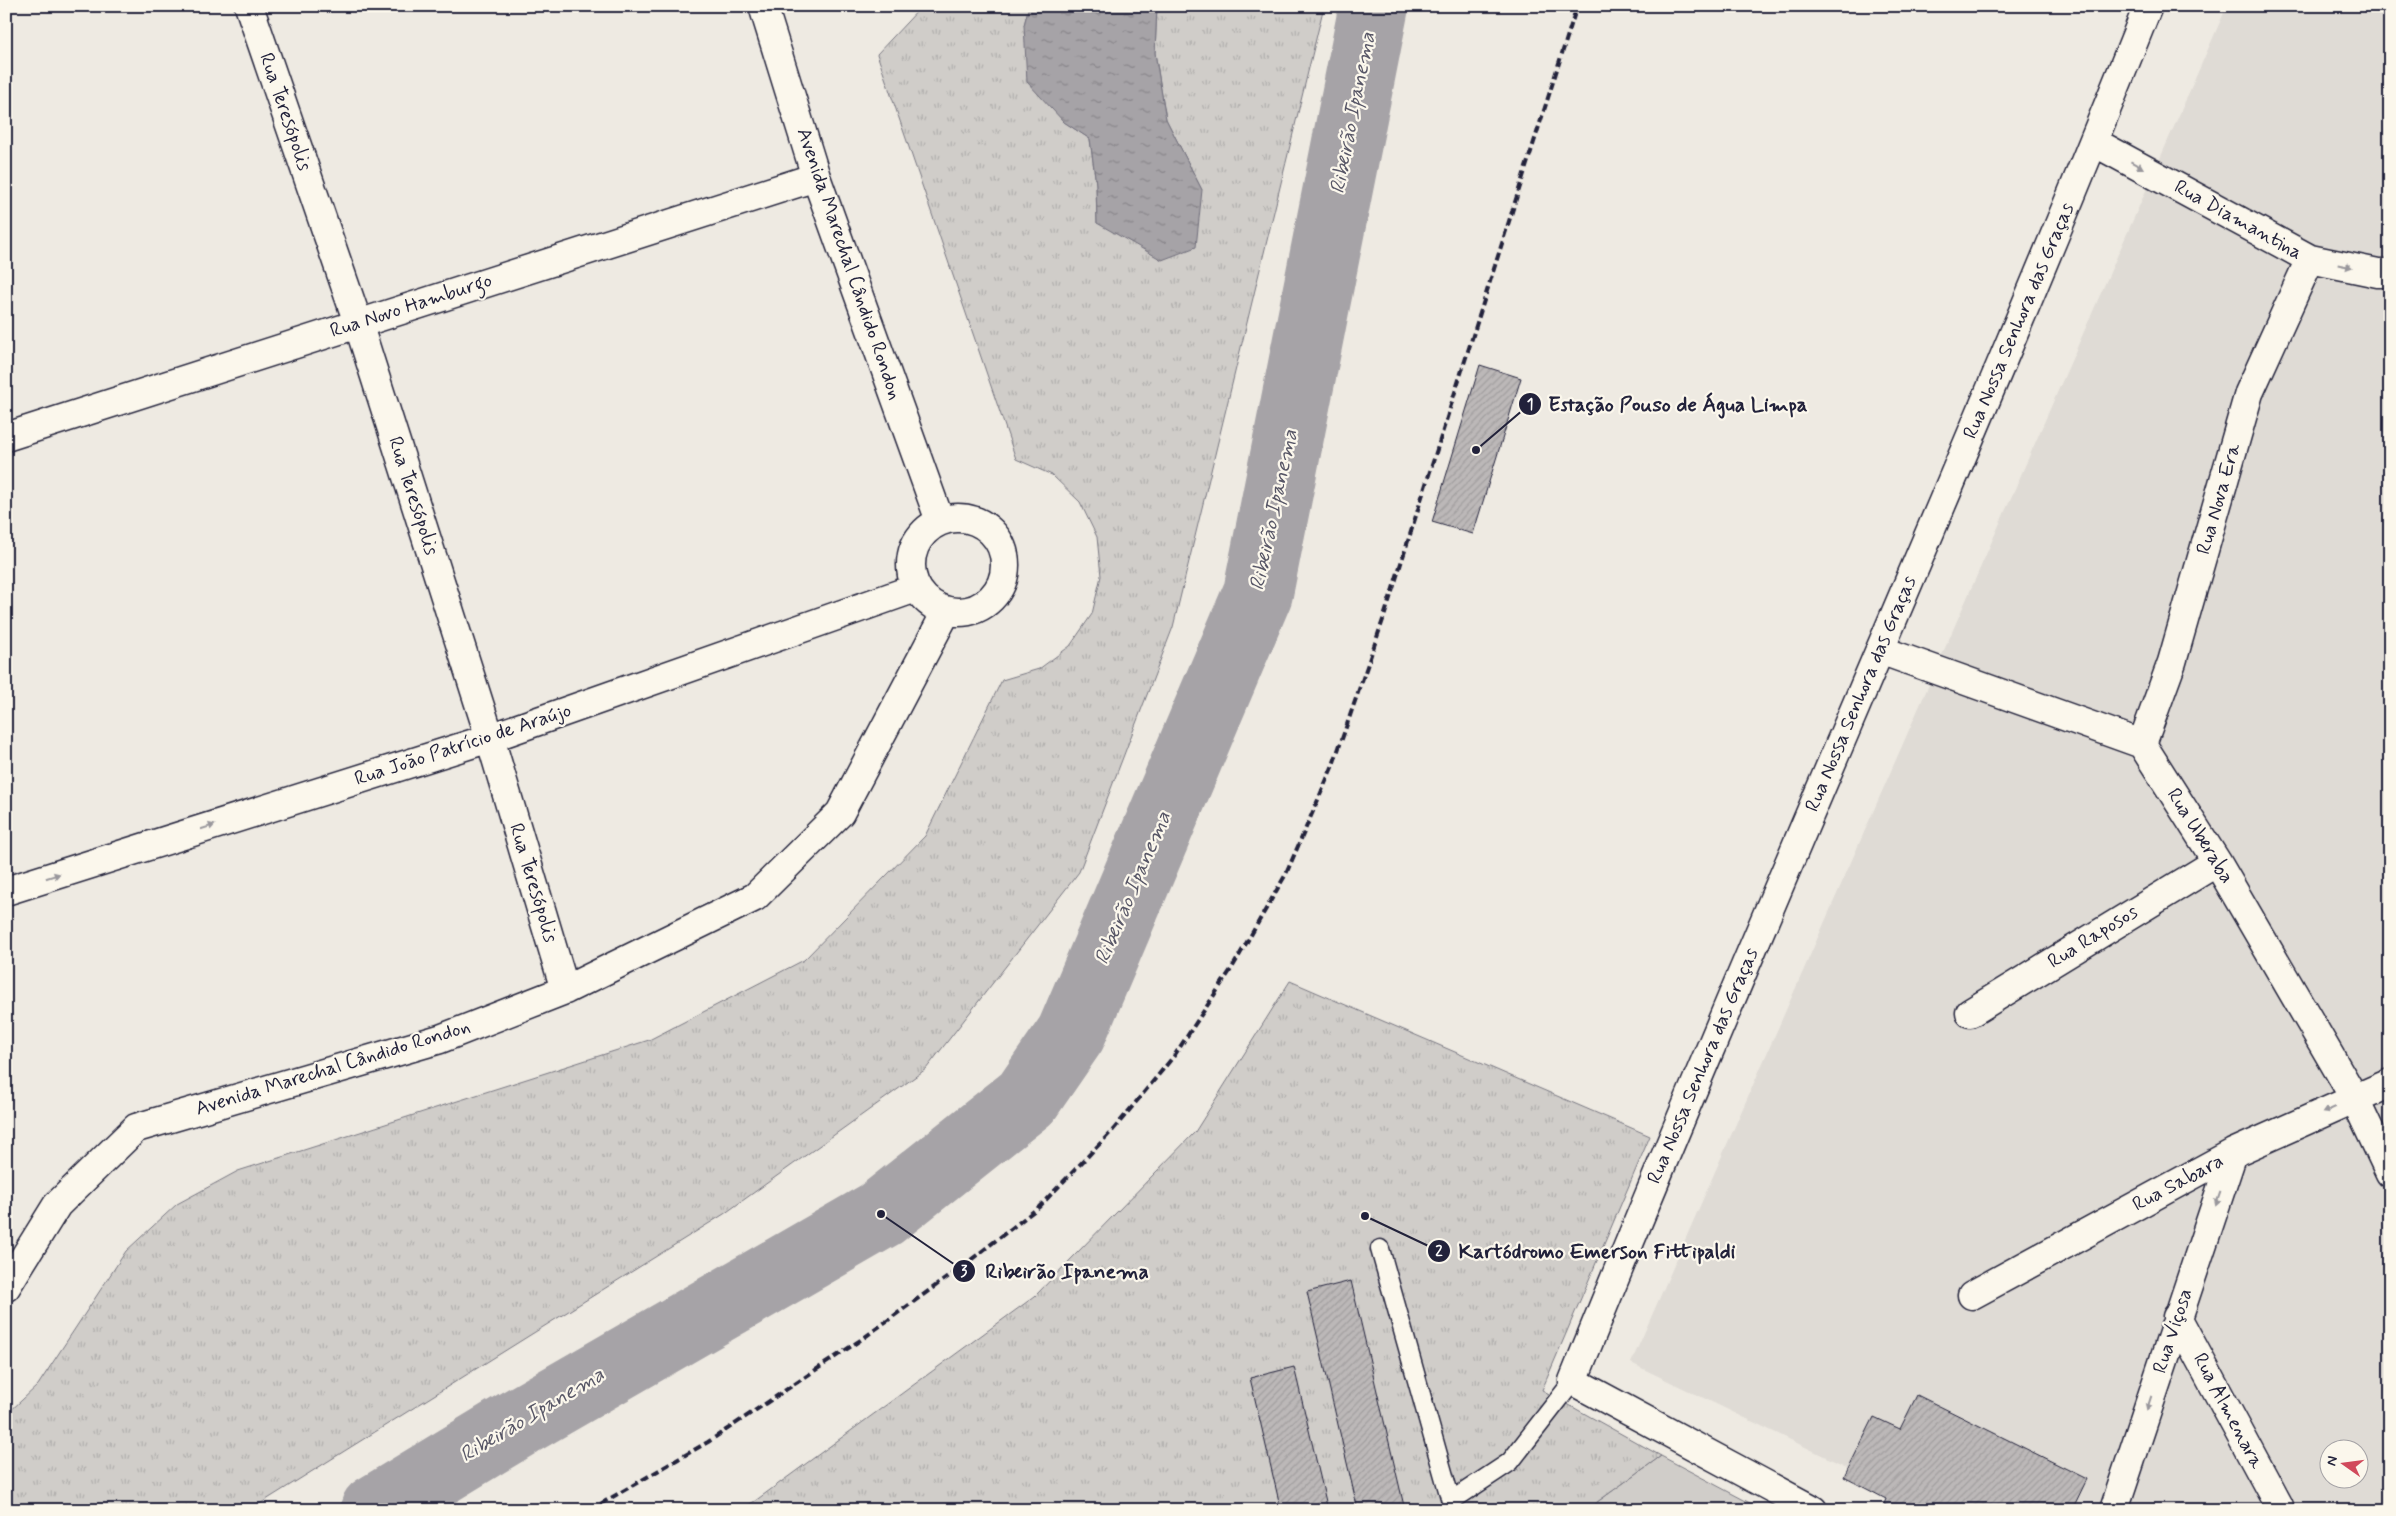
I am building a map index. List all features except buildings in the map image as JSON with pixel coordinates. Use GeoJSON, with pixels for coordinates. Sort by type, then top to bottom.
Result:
{"type":"FeatureCollection","features":[{"type":"Feature","properties":{"kind":"street","name":"Rua Teresópolis"},"geometry":{"type":"LineString","coordinates":[[249,6],[358,323],[490,738],[565,990]]}},
{"type":"Feature","properties":{"kind":"street","name":"Avenida Marechal Cândido Rondon"},"geometry":{"type":"LineString","coordinates":[[764,6],[816,176],[940,521]]}},
{"type":"Feature","properties":{"kind":"street","name":"Rua Nossa Senhora das Graças"},"geometry":{"type":"LineString","coordinates":[[1573,1381],[1675,1128],[1880,650],[2094,142],[2148,6]]}},
{"type":"Feature","properties":{"kind":"street","name":"Rua Diamantina"},"geometry":{"type":"LineString","coordinates":[[2094,142],[2310,260],[2378,273],[2390,273]]}},
{"type":"Feature","properties":{"kind":"street","name":"Rua Novo Hamburgo"},"geometry":{"type":"LineString","coordinates":[[6,437],[816,176]]}},
{"type":"Feature","properties":{"kind":"street","name":"Rua Nova Era"},"geometry":{"type":"LineString","coordinates":[[2142,744],[2172,662],[2249,392],[2310,260]]}},
{"type":"Feature","properties":{"kind":"street"},"geometry":{"type":"LineString","coordinates":[[956,518],[973,520],[987,528],[998,539],[1004,555],[1004,571],[1000,586],[991,599],[977,609],[961,613],[946,612],[923,598],[916,588],[911,572],[911,556],[917,541],[927,529],[940,521],[956,518]]}},
{"type":"Feature","properties":{"kind":"street","name":"Rua João Patrício de Araújo"},"geometry":{"type":"LineString","coordinates":[[6,891],[490,738],[916,588]]}},
{"type":"Feature","properties":{"kind":"street","name":"Avenida Marechal Cândido Rondon"},"geometry":{"type":"LineString","coordinates":[[6,1287],[57,1205],[136,1128],[440,1040],[565,990],[755,896],[840,813],[946,612]]}},
{"type":"Feature","properties":{"kind":"street"},"geometry":{"type":"LineString","coordinates":[[1880,650],[2142,744]]}},
{"type":"Feature","properties":{"kind":"street","name":"Rua Uberaba"},"geometry":{"type":"LineString","coordinates":[[2142,744],[2217,862],[2355,1099],[2390,1173]]}},
{"type":"Feature","properties":{"kind":"street","name":"Rua Raposos"},"geometry":{"type":"LineString","coordinates":[[1970,1013],[2217,862]]}},
{"type":"Feature","properties":{"kind":"street","name":"Rua Sabara"},"geometry":{"type":"LineString","coordinates":[[1972,1295],[2233,1153],[2390,1083]]}},
{"type":"Feature","properties":{"kind":"street","name":"Rua Viçosa"},"geometry":{"type":"LineString","coordinates":[[2114,1510],[2233,1153]]}},
{"type":"Feature","properties":{"kind":"street","name":"Rua Almenara"},"geometry":{"type":"LineString","coordinates":[[2177,1317],[2278,1506]]}},
{"type":"Feature","properties":{"kind":"street"},"geometry":{"type":"LineString","coordinates":[[1573,1381],[1813,1510]]}},
{"type":"Feature","properties":{"kind":"lane"},"geometry":{"type":"LineString","coordinates":[[1380,1249],[1451,1501],[1510,1462],[1573,1381]]}},
{"type":"Feature","properties":{"kind":"shaded area"},"geometry":{"type":"Polygon","coordinates":[[[2227,6],[2390,6],[2390,1510],[1936,1510],[1631,1363],[2227,6]]]}},
{"type":"Feature","properties":{"kind":"green space"},"geometry":{"type":"Polygon","coordinates":[[[922,6],[1029,6],[1024,25],[1064,122],[1090,139],[1096,184],[1097,223],[1202,190],[1166,119],[1155,53],[1157,6],[1324,6],[1173,627],[1079,872],[926,1069],[724,1214],[250,1510],[6,1510],[6,1415],[38,1385],[126,1251],[177,1204],[238,1171],[649,1040],[804,960],[925,836],[1002,680],[1039,669],[1070,646],[1092,614],[1101,576],[1097,537],[1080,502],[1052,475],[1016,459],[877,54],[922,6]]]}},
{"type":"Feature","properties":{"kind":"green space"},"geometry":{"type":"Polygon","coordinates":[[[1290,981],[1650,1136],[1542,1390],[1661,1456],[1586,1510],[739,1510],[755,1501],[1035,1296],[1195,1132],[1290,981]]]}},
{"type":"Feature","properties":{"kind":"green space"},"geometry":{"type":"Polygon","coordinates":[[[1661,1456],[1763,1510],[1586,1510],[1661,1456]]]}},
{"type":"Feature","properties":{"kind":"water"},"geometry":{"type":"Polygon","coordinates":[[[1029,6],[1157,6],[1155,53],[1166,119],[1202,190],[1196,247],[1162,260],[1097,223],[1096,184],[1090,139],[1064,122],[1027,82],[1024,25],[1029,6]]]}},
{"type":"Feature","properties":{"kind":"waterway","name":"Ribeirão Ipanema"},"geometry":{"type":"LineString","coordinates":[[375,1510],[520,1422],[881,1214],[1027,1098],[1071,1034],[1258,593],[1374,6]]}},
{"type":"Feature","properties":{"kind":"railway"},"geometry":{"type":"LineString","coordinates":[[590,1510],[708,1442],[862,1339],[963,1266],[1039,1207],[1113,1130],[1174,1056],[1232,968],[1286,874],[1333,765],[1384,617],[1577,6]]}},
{"type":"Feature","properties":{"kind":"place","name":"Estação Pouso de Água Limpa"},"geometry":{"type":"Point","coordinates":[1476,450]}},
{"type":"Feature","properties":{"kind":"place","name":"Ribeirão Ipanema"},"geometry":{"type":"Point","coordinates":[881,1214]}},
{"type":"Feature","properties":{"kind":"place","name":"Kartódromo Emerson Fittipaldi"},"geometry":{"type":"Point","coordinates":[1365,1216]}}]}
